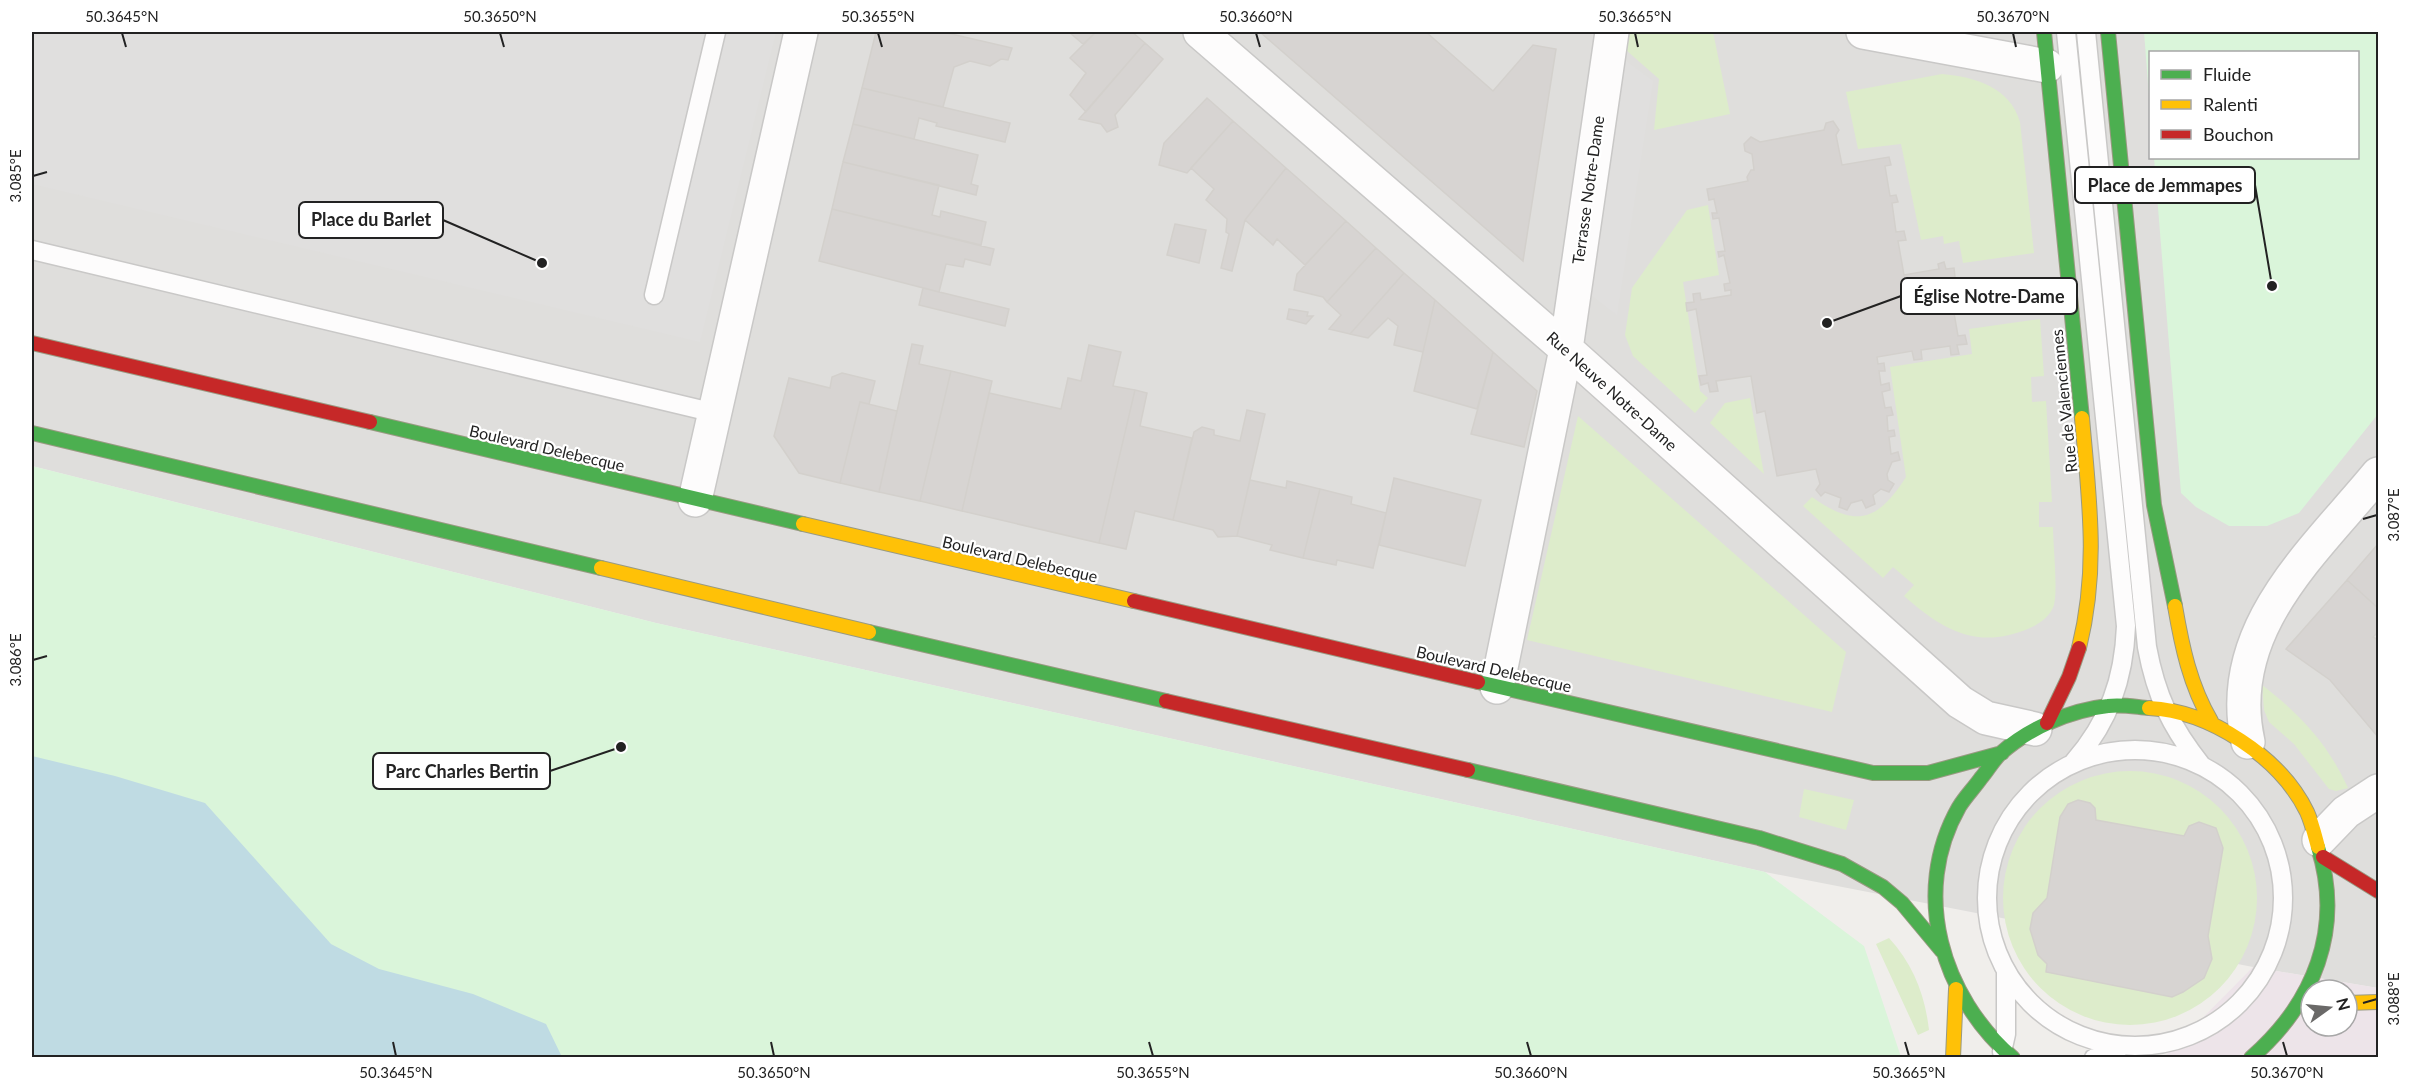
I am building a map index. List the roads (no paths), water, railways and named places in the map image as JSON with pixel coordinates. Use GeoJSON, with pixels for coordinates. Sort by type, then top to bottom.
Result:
{"type":"FeatureCollection","features":[{"type":"Feature","properties":{"kind":"main road","name":"Rue de Valenciennes"},"geometry":{"type":"LineString","coordinates":[[2041,726],[2072,675],[2082,642],[2089,596],[2093,535],[2044,32]]}},
{"type":"Feature","properties":{"kind":"main road"},"geometry":{"type":"LineString","coordinates":[[2108,32],[2154,506],[2170,573],[2181,652],[2196,696],[2211,721]]}},
{"type":"Feature","properties":{"kind":"main road","name":"Boulevard Delebecque"},"geometry":{"type":"LineString","coordinates":[[32,343],[695,500],[1877,774],[1927,775],[2002,753]]}},
{"type":"Feature","properties":{"kind":"main road"},"geometry":{"type":"LineString","coordinates":[[32,433],[724,598],[1770,840],[1823,855],[1872,877],[1903,902],[1942,951]]}},
{"type":"Feature","properties":{"kind":"main road"},"geometry":{"type":"LineString","coordinates":[[2006,1055],[1980,1026],[1956,989],[1942,951],[1935,901],[1942,850],[1968,791],[2002,753],[2041,726],[2067,714],[2112,705],[2164,706],[2211,721],[2248,742],[2278,769],[2295,791],[2321,848],[2328,896],[2324,941],[2310,984],[2290,1018],[2251,1058]]}},
{"type":"Feature","properties":{"kind":"main road"},"geometry":{"type":"LineString","coordinates":[[2321,848],[2379,891]]}},
{"type":"Feature","properties":{"kind":"main road"},"geometry":{"type":"LineString","coordinates":[[1953,1058],[1957,1013],[1956,989]]}},
{"type":"Feature","properties":{"kind":"main road"},"geometry":{"type":"LineString","coordinates":[[2359,1003],[2379,1002]]}},
{"type":"Feature","properties":{"kind":"main road"},"geometry":{"type":"LineString","coordinates":[[2290,1018],[2299,1015]]}},
{"type":"Feature","properties":{"kind":"street"},"geometry":{"type":"LineString","coordinates":[[695,500],[801,32]]}},
{"type":"Feature","properties":{"kind":"street","name":"Rue Neuve Notre-Dame"},"geometry":{"type":"LineString","coordinates":[[1200,32],[1566,349],[1960,702],[1986,718],[2041,726]]}},
{"type":"Feature","properties":{"kind":"street","name":"Terrasse Notre-Dame"},"geometry":{"type":"LineString","coordinates":[[1497,687],[1566,349],[1612,32]]}},
{"type":"Feature","properties":{"kind":"street"},"geometry":{"type":"LineString","coordinates":[[1863,32],[2047,66]]}},
{"type":"Feature","properties":{"kind":"street"},"geometry":{"type":"LineString","coordinates":[[2248,742],[2242,699],[2246,665],[2254,639],[2270,609],[2301,566],[2379,474]]}},
{"type":"Feature","properties":{"kind":"street"},"geometry":{"type":"LineString","coordinates":[[2321,848],[2346,812],[2379,791]]}},
{"type":"Feature","properties":{"kind":"lane"},"geometry":{"type":"LineString","coordinates":[[654,295],[716,32]]}},
{"type":"Feature","properties":{"kind":"lane"},"geometry":{"type":"LineString","coordinates":[[2066,32],[2126,626],[2122,672],[2112,705],[2095,736],[2072,764]]}},
{"type":"Feature","properties":{"kind":"lane"},"geometry":{"type":"LineString","coordinates":[[2086,32],[2140,591],[2151,668],[2173,728],[2203,768]]}},
{"type":"Feature","properties":{"kind":"lane"},"geometry":{"type":"LineString","coordinates":[[32,250],[61,259],[715,413]]}},
{"type":"Feature","properties":{"kind":"lane"},"geometry":{"type":"LineString","coordinates":[[2094,1058],[2125,1046],[2172,1041],[2215,1023],[2241,1000],[2257,981],[2277,939],[2282,892],[2273,846],[2262,824],[2241,796],[2203,768],[2172,755],[2138,751],[2104,753],[2072,764],[2043,782],[2026,798],[2006,826],[1992,858],[1988,880],[1988,915],[1996,949],[2006,970],[2033,1006],[2060,1026],[2092,1040],[2125,1046]]}},
{"type":"Feature","properties":{"kind":"lane"},"geometry":{"type":"LineString","coordinates":[[2006,970],[2006,1055]]}},
{"type":"Feature","properties":{"kind":"water"},"geometry":{"type":"Polygon","coordinates":[[[32,756],[115,776],[205,803],[331,944],[379,969],[473,994],[546,1024],[562,1057],[32,1057],[32,756]]]}},
{"type":"Feature","properties":{"kind":"place","name":"Place du Barlet"},"geometry":{"type":"Point","coordinates":[542,263]}},
{"type":"Feature","properties":{"kind":"place","name":"Place de Jemmapes"},"geometry":{"type":"Point","coordinates":[2272,286]}},
{"type":"Feature","properties":{"kind":"place","name":"Église Notre-Dame"},"geometry":{"type":"Point","coordinates":[1827,323]}},
{"type":"Feature","properties":{"kind":"place","name":"Parc Charles Bertin"},"geometry":{"type":"Point","coordinates":[621,747]}}]}
